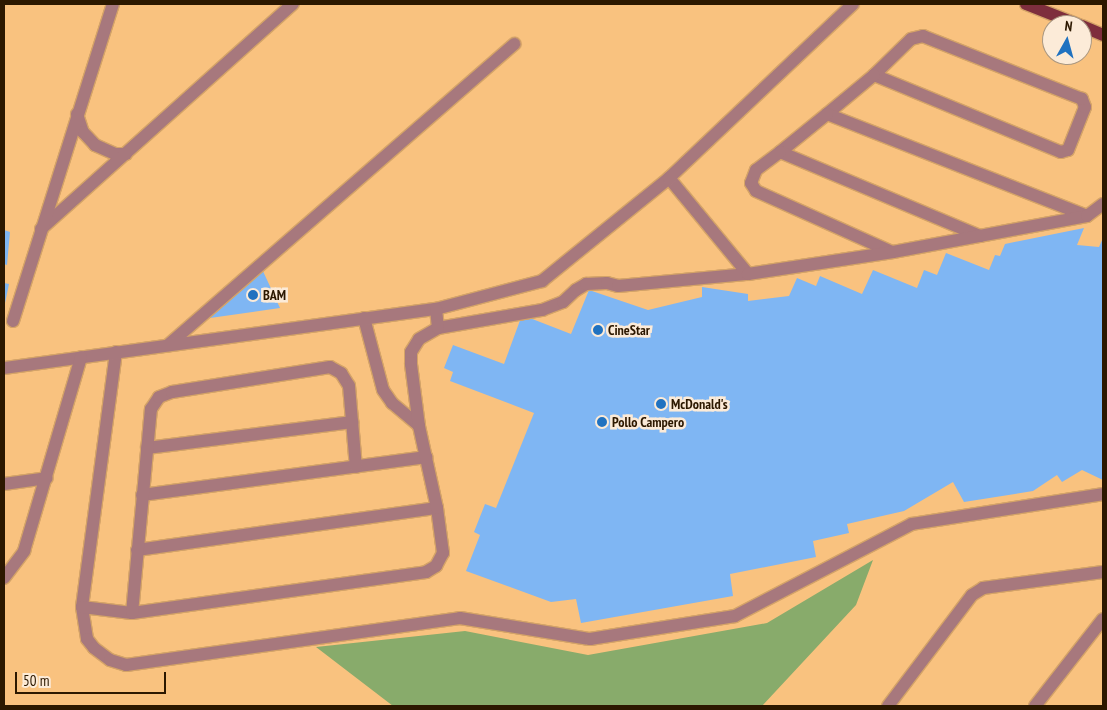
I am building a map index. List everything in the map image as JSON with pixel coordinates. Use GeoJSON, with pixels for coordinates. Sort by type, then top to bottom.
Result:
{"type":"FeatureCollection","features":[{"type":"Feature","properties":{"kind":"main road"},"geometry":{"type":"LineString","coordinates":[[1026,4],[1053,15]]}},
{"type":"Feature","properties":{"kind":"street"},"geometry":{"type":"LineString","coordinates":[[13,321],[113,4]]}},
{"type":"Feature","properties":{"kind":"street"},"geometry":{"type":"LineString","coordinates":[[41,230],[293,4]]}},
{"type":"Feature","properties":{"kind":"street"},"geometry":{"type":"LineString","coordinates":[[4,368],[436,309],[542,282],[670,178],[853,4]]}},
{"type":"Feature","properties":{"kind":"street"},"geometry":{"type":"LineString","coordinates":[[874,75],[1061,152],[1068,150],[1085,107],[1082,99],[923,36],[911,39],[874,75],[756,170],[751,183],[756,191],[892,252]]}},
{"type":"Feature","properties":{"kind":"street"},"geometry":{"type":"LineString","coordinates":[[168,345],[514,44]]}},
{"type":"Feature","properties":{"kind":"street"},"geometry":{"type":"LineString","coordinates":[[77,114],[83,132],[95,145],[115,154],[126,154]]}},
{"type":"Feature","properties":{"kind":"street"},"geometry":{"type":"LineString","coordinates":[[827,114],[1087,216]]}},
{"type":"Feature","properties":{"kind":"street"},"geometry":{"type":"LineString","coordinates":[[780,152],[981,236]]}},
{"type":"Feature","properties":{"kind":"street"},"geometry":{"type":"LineString","coordinates":[[670,178],[748,274]]}},
{"type":"Feature","properties":{"kind":"street"},"geometry":{"type":"LineString","coordinates":[[82,607],[132,613],[426,572],[436,566],[443,553],[437,508],[420,426],[411,352],[419,340],[438,328],[542,310],[564,302],[576,290],[586,284],[607,283],[618,286],[748,274],[892,252],[1087,216],[1103,204]]}},
{"type":"Feature","properties":{"kind":"street"},"geometry":{"type":"LineString","coordinates":[[436,309],[438,328]]}},
{"type":"Feature","properties":{"kind":"street"},"geometry":{"type":"LineString","coordinates":[[364,318],[383,390],[405,416],[420,426]]}},
{"type":"Feature","properties":{"kind":"street"},"geometry":{"type":"LineString","coordinates":[[116,352],[82,607],[87,639],[94,648],[110,660],[126,665],[460,618],[590,639],[735,616],[912,524],[1103,494]]}},
{"type":"Feature","properties":{"kind":"street"},"geometry":{"type":"LineString","coordinates":[[4,578],[24,551],[81,357]]}},
{"type":"Feature","properties":{"kind":"street"},"geometry":{"type":"LineString","coordinates":[[132,613],[151,409],[159,397],[172,392],[330,367],[341,373],[349,386],[356,467]]}},
{"type":"Feature","properties":{"kind":"street"},"geometry":{"type":"LineString","coordinates":[[147,448],[352,422]]}},
{"type":"Feature","properties":{"kind":"street"},"geometry":{"type":"LineString","coordinates":[[142,495],[426,457]]}},
{"type":"Feature","properties":{"kind":"street"},"geometry":{"type":"LineString","coordinates":[[4,484],[47,478]]}},
{"type":"Feature","properties":{"kind":"street"},"geometry":{"type":"LineString","coordinates":[[137,550],[437,508]]}},
{"type":"Feature","properties":{"kind":"street"},"geometry":{"type":"LineString","coordinates":[[888,706],[972,595],[983,588],[1103,572]]}},
{"type":"Feature","properties":{"kind":"street"},"geometry":{"type":"LineString","coordinates":[[1035,706],[1103,618]]}},
{"type":"Feature","properties":{"kind":"green space"},"geometry":{"type":"Polygon","coordinates":[[[873,560],[856,605],[762,706],[393,706],[316,647],[465,631],[588,655],[767,623],[873,560]]]}},
{"type":"Feature","properties":{"kind":"building"},"geometry":{"type":"Polygon","coordinates":[[[1084,228],[1077,245],[1099,247],[1103,238],[1103,480],[1082,470],[1062,482],[1057,475],[1033,491],[964,502],[953,482],[904,511],[847,524],[849,533],[813,541],[816,557],[730,574],[733,596],[581,623],[576,599],[551,602],[466,571],[480,535],[474,532],[485,504],[496,508],[534,413],[450,381],[453,372],[444,368],[453,345],[504,364],[522,315],[571,334],[589,290],[648,310],[702,297],[702,287],[748,294],[748,301],[789,296],[797,278],[816,286],[820,276],[862,294],[873,270],[917,288],[924,270],[937,275],[946,253],[989,270],[995,255],[1000,256],[1005,244],[1084,228]]]}},
{"type":"Feature","properties":{"kind":"building"},"geometry":{"type":"Polygon","coordinates":[[[4,230],[10,232],[7,265],[4,264],[4,230]]]}},
{"type":"Feature","properties":{"kind":"building"},"geometry":{"type":"Polygon","coordinates":[[[262,269],[280,308],[203,319],[262,269]]]}},
{"type":"Feature","properties":{"kind":"building"},"geometry":{"type":"Polygon","coordinates":[[[4,283],[9,284],[5,303],[4,303],[4,283]]]}},
{"type":"Feature","properties":{"kind":"place","name":"BAM"},"geometry":{"type":"Point","coordinates":[253,295]}},
{"type":"Feature","properties":{"kind":"place","name":"CineStar"},"geometry":{"type":"Point","coordinates":[598,330]}},
{"type":"Feature","properties":{"kind":"place","name":"McDonald's"},"geometry":{"type":"Point","coordinates":[661,404]}},
{"type":"Feature","properties":{"kind":"place","name":"Pollo Campero"},"geometry":{"type":"Point","coordinates":[602,422]}}]}
